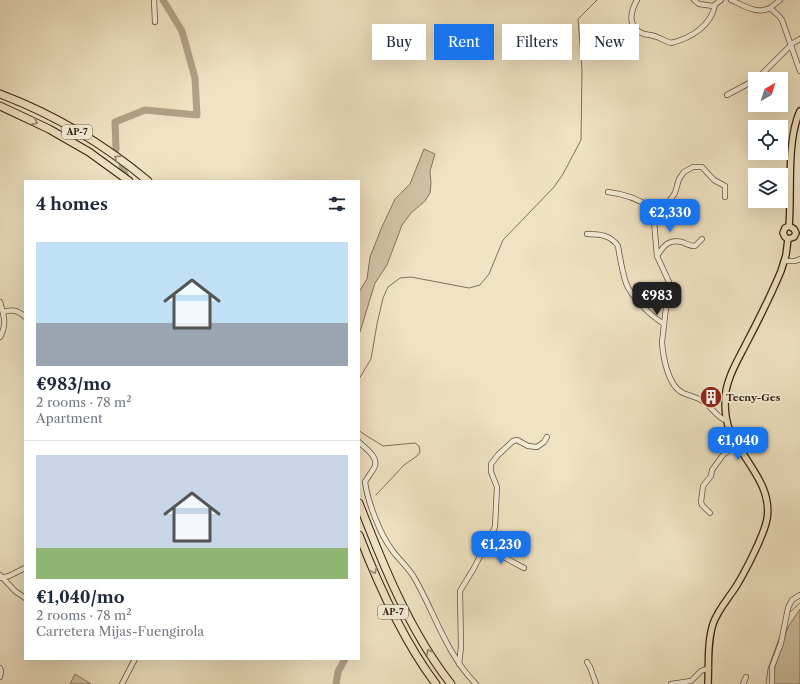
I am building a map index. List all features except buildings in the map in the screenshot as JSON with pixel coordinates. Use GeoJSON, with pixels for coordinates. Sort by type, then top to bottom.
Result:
{"type":"FeatureCollection","features":[{"type":"Feature","properties":{"kind":"highway","name":"AP-7"},"geometry":{"type":"LineString","coordinates":[[0,94],[58,121],[98,145],[147,180]]}},
{"type":"Feature","properties":{"kind":"highway","name":"AP-7"},"geometry":{"type":"LineString","coordinates":[[0,106],[48,129],[89,152],[128,180]]}},
{"type":"Feature","properties":{"kind":"highway","name":"AP-7"},"geometry":{"type":"LineString","coordinates":[[360,506],[374,543],[397,595],[430,654],[451,684]]}},
{"type":"Feature","properties":{"kind":"highway","name":"AP-7"},"geometry":{"type":"LineString","coordinates":[[360,537],[394,616],[436,684]]}},
{"type":"Feature","properties":{"kind":"main road"},"geometry":{"type":"LineString","coordinates":[[789,226],[792,146],[794,128],[800,111]]}},
{"type":"Feature","properties":{"kind":"main road"},"geometry":{"type":"LineString","coordinates":[[788,239],[794,237],[798,233],[789,226]]}},
{"type":"Feature","properties":{"kind":"main road"},"geometry":{"type":"LineString","coordinates":[[788,239],[784,237],[783,231],[789,226]]}},
{"type":"Feature","properties":{"kind":"main road"},"geometry":{"type":"LineString","coordinates":[[708,684],[709,648],[713,624],[749,561],[764,527],[768,510],[764,492],[757,476],[737,444],[727,421],[725,400],[728,382],[776,283],[784,261],[788,239]]}},
{"type":"Feature","properties":{"kind":"street"},"geometry":{"type":"LineString","coordinates":[[154,0],[155,22]]}},
{"type":"Feature","properties":{"kind":"street"},"geometry":{"type":"LineString","coordinates":[[637,0],[631,13],[634,26],[641,32],[671,43],[689,36],[702,28],[711,18],[715,5],[721,0]]}},
{"type":"Feature","properties":{"kind":"street"},"geometry":{"type":"LineString","coordinates":[[694,0],[699,4],[706,6],[715,5]]}},
{"type":"Feature","properties":{"kind":"street"},"geometry":{"type":"LineString","coordinates":[[731,0],[756,11],[764,11],[780,0]]}},
{"type":"Feature","properties":{"kind":"street"},"geometry":{"type":"LineString","coordinates":[[770,8],[782,20],[800,71]]}},
{"type":"Feature","properties":{"kind":"street"},"geometry":{"type":"LineString","coordinates":[[764,72],[800,39]]}},
{"type":"Feature","properties":{"kind":"street"},"geometry":{"type":"LineString","coordinates":[[727,95],[748,84]]}},
{"type":"Feature","properties":{"kind":"street"},"geometry":{"type":"LineString","coordinates":[[608,192],[632,197],[653,209],[662,208],[675,193],[684,172],[696,166],[702,167],[714,180],[725,186],[725,196]]}},
{"type":"Feature","properties":{"kind":"street"},"geometry":{"type":"LineString","coordinates":[[653,209],[657,256],[669,282],[667,310],[664,324],[663,351],[666,368],[675,387],[683,393],[702,400],[718,416],[727,421]]}},
{"type":"Feature","properties":{"kind":"street"},"geometry":{"type":"LineString","coordinates":[[587,234],[602,235],[612,238],[616,242],[626,283],[629,289],[651,314],[664,324]]}},
{"type":"Feature","properties":{"kind":"street"},"geometry":{"type":"LineString","coordinates":[[657,256],[663,247],[669,242],[677,241],[695,246],[702,239]]}},
{"type":"Feature","properties":{"kind":"street"},"geometry":{"type":"LineString","coordinates":[[784,261],[795,261],[800,259]]}},
{"type":"Feature","properties":{"kind":"street"},"geometry":{"type":"LineString","coordinates":[[0,302],[5,324],[0,337]]}},
{"type":"Feature","properties":{"kind":"street"},"geometry":{"type":"LineString","coordinates":[[3,312],[14,310],[20,312],[24,316]]}},
{"type":"Feature","properties":{"kind":"street"},"geometry":{"type":"LineString","coordinates":[[459,664],[461,640],[460,591],[495,527],[497,487],[490,472],[490,468],[493,461],[513,441],[516,440],[528,446],[537,447],[544,442],[547,437]]}},
{"type":"Feature","properties":{"kind":"street"},"geometry":{"type":"LineString","coordinates":[[360,443],[375,458],[376,462],[366,482],[382,534],[392,550],[415,578],[447,644],[465,674],[476,684]]}},
{"type":"Feature","properties":{"kind":"street"},"geometry":{"type":"LineString","coordinates":[[710,513],[701,502],[703,486],[711,476],[712,470],[723,455],[737,444]]}},
{"type":"Feature","properties":{"kind":"street"},"geometry":{"type":"LineString","coordinates":[[485,547],[524,568]]}},
{"type":"Feature","properties":{"kind":"street"},"geometry":{"type":"LineString","coordinates":[[24,568],[1,577],[15,591],[24,597]]}},
{"type":"Feature","properties":{"kind":"street"},"geometry":{"type":"LineString","coordinates":[[772,684],[772,667],[782,639],[786,613],[792,600],[800,595]]}},
{"type":"Feature","properties":{"kind":"street"},"geometry":{"type":"LineString","coordinates":[[122,684],[134,660]]}},
{"type":"Feature","properties":{"kind":"street"},"geometry":{"type":"LineString","coordinates":[[587,662],[596,684]]}},
{"type":"Feature","properties":{"kind":"street"},"geometry":{"type":"LineString","coordinates":[[0,668],[0,677]]}},
{"type":"Feature","properties":{"kind":"street"},"geometry":{"type":"LineString","coordinates":[[671,684],[691,681],[701,671],[709,668]]}},
{"type":"Feature","properties":{"kind":"street"},"geometry":{"type":"LineString","coordinates":[[743,684],[746,677]]}},
{"type":"Feature","properties":{"kind":"shaded area"},"geometry":{"type":"Polygon","coordinates":[[[424,149],[435,154],[430,171],[430,193],[425,201],[411,213],[402,225],[387,265],[375,283],[360,332],[360,290],[367,279],[370,257],[395,199],[410,184],[424,149]]]}},
{"type":"Feature","properties":{"kind":"shaded area"},"geometry":{"type":"Polygon","coordinates":[[[800,609],[800,684],[774,684],[775,666],[788,627],[800,609]]]}},
{"type":"Feature","properties":{"kind":"shaded area"},"geometry":{"type":"Polygon","coordinates":[[[75,674],[91,684],[70,684],[75,674]]]}},
{"type":"Feature","properties":{"kind":"waterway"},"geometry":{"type":"LineString","coordinates":[[116,149],[115,122],[145,110],[197,115],[195,78],[182,31],[163,0]]}},
{"type":"Feature","properties":{"kind":"waterway"},"geometry":{"type":"LineString","coordinates":[[360,377],[371,359],[383,298],[388,287],[400,278],[411,277],[469,288],[480,285],[489,274],[503,240],[554,187],[563,174],[581,140],[582,70],[578,19],[597,0]]}},
{"type":"Feature","properties":{"kind":"waterway"},"geometry":{"type":"LineString","coordinates":[[122,166],[125,174]]}},
{"type":"Feature","properties":{"kind":"waterway"},"geometry":{"type":"LineString","coordinates":[[360,431],[383,446],[415,443],[419,446],[420,452],[417,456],[404,465],[376,495]]}},
{"type":"Feature","properties":{"kind":"waterway"},"geometry":{"type":"LineString","coordinates":[[789,613],[800,603]]}},
{"type":"Feature","properties":{"kind":"waterway"},"geometry":{"type":"LineString","coordinates":[[766,684],[768,669],[780,636]]}},
{"type":"Feature","properties":{"kind":"waterway"},"geometry":{"type":"LineString","coordinates":[[336,684],[338,672],[344,660]]}},
{"type":"Feature","properties":{"kind":"place","name":"Tecny-Ges"},"geometry":{"type":"Point","coordinates":[711,397]}}]}
